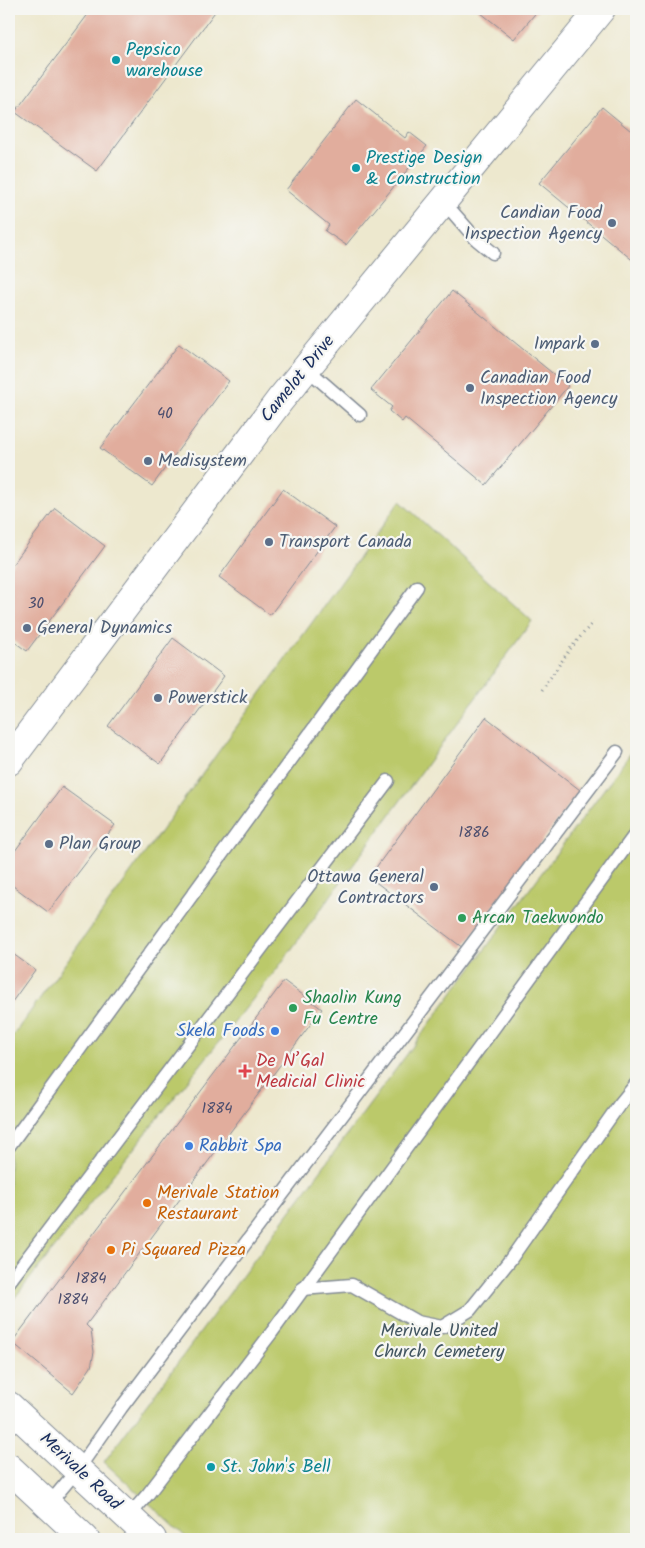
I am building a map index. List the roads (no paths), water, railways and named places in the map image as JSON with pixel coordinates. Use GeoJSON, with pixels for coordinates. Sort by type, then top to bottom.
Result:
{"type":"FeatureCollection","features":[{"type":"Feature","properties":{"kind":"street","name":"Camelot Drive"},"geometry":{"type":"LineString","coordinates":[[9,761],[306,368],[602,9]]}},
{"type":"Feature","properties":{"kind":"street","name":"Merivale Road"},"geometry":{"type":"LineString","coordinates":[[9,1406],[152,1539]]}},
{"type":"Feature","properties":{"kind":"street"},"geometry":{"type":"LineString","coordinates":[[9,1468],[85,1539]]}},
{"type":"Feature","properties":{"kind":"lane"},"geometry":{"type":"LineString","coordinates":[[443,201],[476,239],[493,253]]}},
{"type":"Feature","properties":{"kind":"lane"},"geometry":{"type":"LineString","coordinates":[[306,368],[360,415]]}},
{"type":"Feature","properties":{"kind":"lane"},"geometry":{"type":"LineString","coordinates":[[9,1146],[417,586]]}},
{"type":"Feature","properties":{"kind":"lane"},"geometry":{"type":"LineString","coordinates":[[48,1506],[78,1469],[121,1408],[617,752]]}},
{"type":"Feature","properties":{"kind":"lane"},"geometry":{"type":"LineString","coordinates":[[9,1282],[388,781]]}},
{"type":"Feature","properties":{"kind":"lane"},"geometry":{"type":"LineString","coordinates":[[128,1516],[148,1494],[235,1382],[636,833]]}},
{"type":"Feature","properties":{"kind":"lane"},"geometry":{"type":"LineString","coordinates":[[302,1289],[352,1285],[416,1322],[442,1327],[470,1310],[510,1260],[636,1084]]}},
{"type":"Feature","properties":{"kind":"place","name":"Pepsico warehouse"},"geometry":{"type":"Point","coordinates":[116,60]}},
{"type":"Feature","properties":{"kind":"place","name":"Prestige Design & Construction"},"geometry":{"type":"Point","coordinates":[356,168]}},
{"type":"Feature","properties":{"kind":"place","name":"Candian Food Inspection Agency"},"geometry":{"type":"Point","coordinates":[612,223]}},
{"type":"Feature","properties":{"kind":"place","name":"Impark"},"geometry":{"type":"Point","coordinates":[595,344]}},
{"type":"Feature","properties":{"kind":"place","name":"Canadian Food Inspection Agency"},"geometry":{"type":"Point","coordinates":[470,388]}},
{"type":"Feature","properties":{"kind":"place","name":"Medisystem"},"geometry":{"type":"Point","coordinates":[148,461]}},
{"type":"Feature","properties":{"kind":"place","name":"Transport Canada"},"geometry":{"type":"Point","coordinates":[269,542]}},
{"type":"Feature","properties":{"kind":"place","name":"General Dynamics"},"geometry":{"type":"Point","coordinates":[27,628]}},
{"type":"Feature","properties":{"kind":"place","name":"Powerstick"},"geometry":{"type":"Point","coordinates":[158,698]}},
{"type":"Feature","properties":{"kind":"place","name":"Plan Group"},"geometry":{"type":"Point","coordinates":[49,844]}},
{"type":"Feature","properties":{"kind":"place","name":"Ottawa General Contractors"},"geometry":{"type":"Point","coordinates":[434,887]}},
{"type":"Feature","properties":{"kind":"place","name":"Arcan Taekwondo"},"geometry":{"type":"Point","coordinates":[462,918]}},
{"type":"Feature","properties":{"kind":"place","name":"Shaolin Kung Fu Centre"},"geometry":{"type":"Point","coordinates":[293,1008]}},
{"type":"Feature","properties":{"kind":"place","name":"Skela Foods"},"geometry":{"type":"Point","coordinates":[275,1031]}},
{"type":"Feature","properties":{"kind":"place","name":"De N’Gal Medicial Clinic"},"geometry":{"type":"Point","coordinates":[245,1071]}},
{"type":"Feature","properties":{"kind":"place","name":"Rabbit Spa"},"geometry":{"type":"Point","coordinates":[189,1146]}},
{"type":"Feature","properties":{"kind":"place","name":"Merivale Station Restaurant"},"geometry":{"type":"Point","coordinates":[147,1203]}},
{"type":"Feature","properties":{"kind":"place","name":"Pi Squared Pizza"},"geometry":{"type":"Point","coordinates":[111,1250]}},
{"type":"Feature","properties":{"kind":"place","name":"St. John's Bell"},"geometry":{"type":"Point","coordinates":[211,1467]}},
{"type":"Feature","properties":{"kind":"park label","name":"Merivale United Church Cemetery"},"geometry":{"type":"Point","coordinates":[439,1341]}}]}
